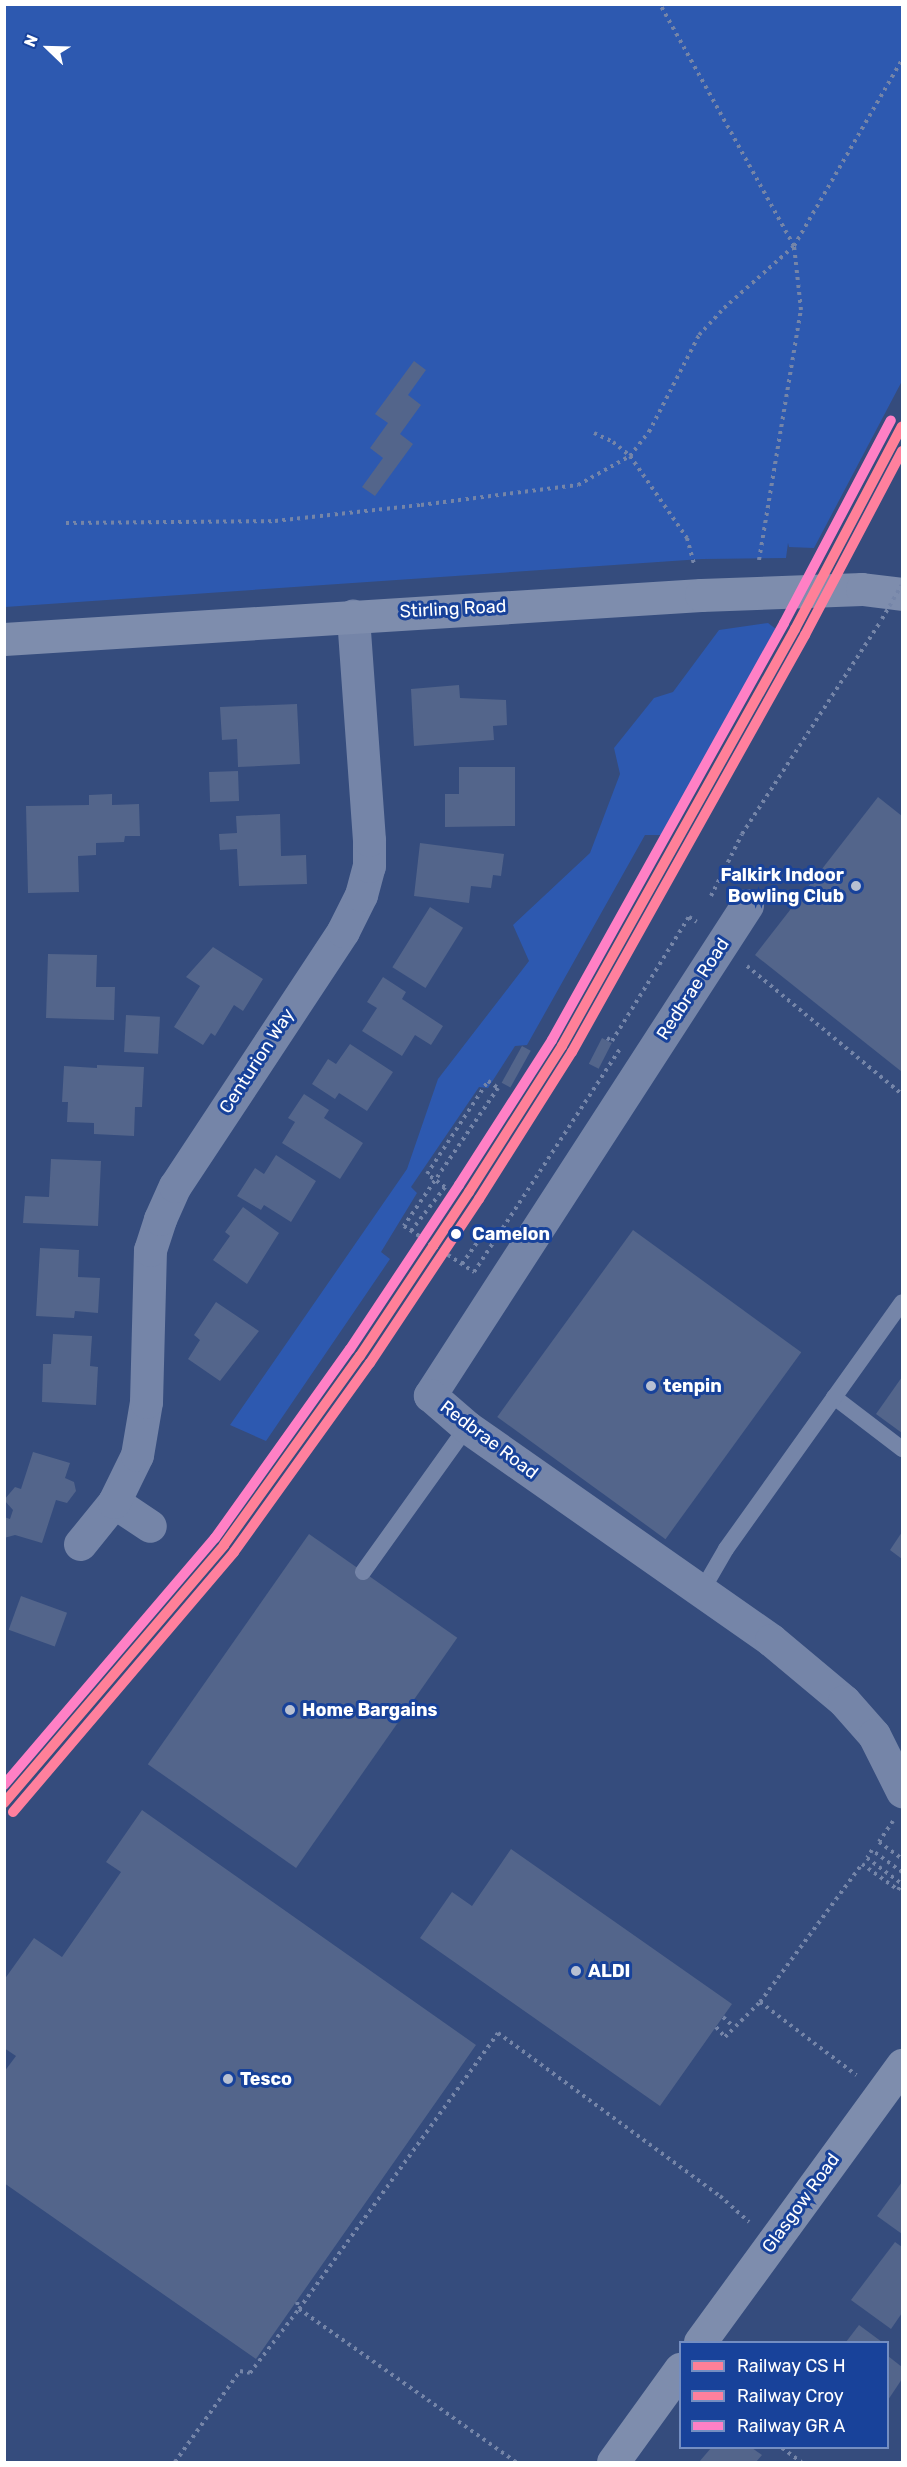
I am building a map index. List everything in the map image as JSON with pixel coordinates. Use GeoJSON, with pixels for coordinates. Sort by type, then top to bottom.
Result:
{"type":"FeatureCollection","features":[{"type":"Feature","properties":{"kind":"main road","name":"Stirling Road"},"geometry":{"type":"LineString","coordinates":[[4,639],[353,615],[701,595],[862,590],[903,594]]}},
{"type":"Feature","properties":{"kind":"main road","name":"Glasgow Road"},"geometry":{"type":"LineString","coordinates":[[701,2341],[903,2065]]}},
{"type":"Feature","properties":{"kind":"main road"},"geometry":{"type":"LineString","coordinates":[[613,2463],[679,2372]]}},
{"type":"Feature","properties":{"kind":"street","name":"Centurion Way"},"geometry":{"type":"LineString","coordinates":[[80,1544],[114,1502],[136,1455],[146,1402],[150,1250],[160,1219],[175,1186],[343,931],[362,895],[369,866],[369,840],[353,615]]}},
{"type":"Feature","properties":{"kind":"street","name":"Redbrae Road"},"geometry":{"type":"LineString","coordinates":[[747,905],[430,1395],[467,1427],[700,1594],[771,1640],[844,1701],[874,1735],[900,1804]]}},
{"type":"Feature","properties":{"kind":"street"},"geometry":{"type":"LineString","coordinates":[[114,1502],[150,1526]]}},
{"type":"Feature","properties":{"kind":"lane"},"geometry":{"type":"LineString","coordinates":[[700,1594],[726,1549],[903,1302]]}},
{"type":"Feature","properties":{"kind":"lane"},"geometry":{"type":"LineString","coordinates":[[834,1397],[903,1449]]}},
{"type":"Feature","properties":{"kind":"lane"},"geometry":{"type":"LineString","coordinates":[[363,1572],[467,1427]]}},
{"type":"Feature","properties":{"kind":"path"},"geometry":{"type":"LineString","coordinates":[[660,4],[794,246],[801,310],[754,593]]}},
{"type":"Feature","properties":{"kind":"path"},"geometry":{"type":"LineString","coordinates":[[66,523],[275,521],[578,485],[630,456],[649,432],[699,335],[724,308],[794,246],[903,60]]}},
{"type":"Feature","properties":{"kind":"path"},"geometry":{"type":"LineString","coordinates":[[594,433],[613,442],[630,456],[687,538],[701,595]]}},
{"type":"Feature","properties":{"kind":"path"},"geometry":{"type":"LineString","coordinates":[[707,903],[742,834],[903,585]]}},
{"type":"Feature","properties":{"kind":"path"},"geometry":{"type":"LineString","coordinates":[[703,913],[695,927],[724,941],[742,962],[903,1094]]}},
{"type":"Feature","properties":{"kind":"path"},"geometry":{"type":"LineString","coordinates":[[607,1038],[612,1041],[689,918],[698,922]]}},
{"type":"Feature","properties":{"kind":"path"},"geometry":{"type":"LineString","coordinates":[[411,1231],[445,1187],[427,1174],[488,1081],[498,1088],[404,1227],[474,1272],[621,1047]]}},
{"type":"Feature","properties":{"kind":"path"},"geometry":{"type":"LineString","coordinates":[[462,1264],[486,1230]]}},
{"type":"Feature","properties":{"kind":"path"},"geometry":{"type":"LineString","coordinates":[[900,1804],[879,1842],[903,1859]]}},
{"type":"Feature","properties":{"kind":"path"},"geometry":{"type":"LineString","coordinates":[[716,2027],[725,2037],[733,2026],[760,2002],[862,1864],[898,1890],[903,1884],[867,1858],[872,1850],[903,1872]]}},
{"type":"Feature","properties":{"kind":"path"},"geometry":{"type":"LineString","coordinates":[[760,2002],[881,2094]]}},
{"type":"Feature","properties":{"kind":"path"},"geometry":{"type":"LineString","coordinates":[[723,2016],[733,2026]]}},
{"type":"Feature","properties":{"kind":"path"},"geometry":{"type":"LineString","coordinates":[[175,2463],[240,2371],[250,2373],[299,2309],[498,2033],[720,2196],[772,2242]]}},
{"type":"Feature","properties":{"kind":"path"},"geometry":{"type":"LineString","coordinates":[[297,2302],[299,2309],[516,2463]]}},
{"type":"Feature","properties":{"kind":"path"},"geometry":{"type":"LineString","coordinates":[[783,2449],[801,2463]]}},
{"type":"Feature","properties":{"kind":"shaded area"},"geometry":{"type":"Polygon","coordinates":[[[4,5],[902,5],[902,381],[814,548],[789,547],[788,543],[786,558],[702,559],[5,607],[4,5]]]}},
{"type":"Feature","properties":{"kind":"shaded area"},"geometry":{"type":"Polygon","coordinates":[[[768,623],[776,629],[663,835],[645,835],[527,1045],[515,1046],[488,1088],[479,1087],[411,1187],[417,1193],[381,1252],[390,1259],[266,1441],[230,1425],[407,1169],[438,1079],[529,961],[513,925],[590,853],[620,774],[614,748],[654,698],[673,692],[719,630],[768,623]]]}},
{"type":"Feature","properties":{"kind":"building"},"geometry":{"type":"Polygon","coordinates":[[[414,361],[426,370],[408,395],[421,405],[400,434],[413,444],[375,496],[362,487],[383,458],[370,448],[388,423],[375,414],[414,361]]]}},
{"type":"Feature","properties":{"kind":"building"},"geometry":{"type":"Polygon","coordinates":[[[459,685],[460,698],[506,700],[507,725],[493,726],[494,740],[414,746],[411,689],[459,685]]]}},
{"type":"Feature","properties":{"kind":"building"},"geometry":{"type":"Polygon","coordinates":[[[297,704],[300,764],[238,767],[237,739],[222,740],[220,707],[297,704]]]}},
{"type":"Feature","properties":{"kind":"building"},"geometry":{"type":"Polygon","coordinates":[[[459,767],[515,767],[515,826],[445,827],[445,794],[459,794],[459,767]]]}},
{"type":"Feature","properties":{"kind":"building"},"geometry":{"type":"Polygon","coordinates":[[[238,771],[239,801],[210,802],[209,772],[238,771]]]}},
{"type":"Feature","properties":{"kind":"building"},"geometry":{"type":"Polygon","coordinates":[[[112,794],[112,805],[139,804],[140,836],[125,836],[124,842],[96,843],[96,855],[78,856],[79,892],[28,893],[26,806],[89,805],[89,795],[112,794]]]}},
{"type":"Feature","properties":{"kind":"building","name":"Falkirk Indoor Bowling Club"},"geometry":{"type":"Polygon","coordinates":[[[878,797],[902,816],[902,1072],[755,955],[878,797]]]}},
{"type":"Feature","properties":{"kind":"building"},"geometry":{"type":"Polygon","coordinates":[[[280,814],[281,856],[306,855],[307,884],[239,886],[237,849],[220,850],[219,834],[237,833],[236,816],[280,814]]]}},
{"type":"Feature","properties":{"kind":"building"},"geometry":{"type":"Polygon","coordinates":[[[420,843],[504,854],[501,876],[493,875],[491,888],[471,886],[469,903],[414,896],[420,843]]]}},
{"type":"Feature","properties":{"kind":"building"},"geometry":{"type":"Polygon","coordinates":[[[430,907],[463,928],[425,988],[392,967],[430,907]]]}},
{"type":"Feature","properties":{"kind":"building"},"geometry":{"type":"Polygon","coordinates":[[[213,947],[263,979],[243,1011],[234,1005],[215,1036],[211,1033],[203,1045],[174,1027],[200,986],[186,977],[213,947]]]}},
{"type":"Feature","properties":{"kind":"building"},"geometry":{"type":"Polygon","coordinates":[[[48,954],[97,955],[96,987],[115,987],[114,1020],[46,1018],[48,954]]]}},
{"type":"Feature","properties":{"kind":"building"},"geometry":{"type":"Polygon","coordinates":[[[383,977],[406,992],[402,999],[443,1026],[431,1045],[415,1035],[402,1056],[362,1031],[377,1008],[367,1002],[383,977]]]}},
{"type":"Feature","properties":{"kind":"building"},"geometry":{"type":"Polygon","coordinates":[[[126,1015],[160,1017],[158,1054],[124,1052],[126,1015]]]}},
{"type":"Feature","properties":{"kind":"building"},"geometry":{"type":"Polygon","coordinates":[[[602,1038],[612,1043],[599,1069],[589,1064],[602,1038]]]}},
{"type":"Feature","properties":{"kind":"building"},"geometry":{"type":"Polygon","coordinates":[[[350,1044],[393,1072],[367,1111],[339,1093],[335,1099],[312,1084],[328,1059],[336,1064],[350,1044]]]}},
{"type":"Feature","properties":{"kind":"building"},"geometry":{"type":"Polygon","coordinates":[[[522,1046],[531,1051],[510,1088],[502,1083],[522,1046]]]}},
{"type":"Feature","properties":{"kind":"building"},"geometry":{"type":"Polygon","coordinates":[[[97,1065],[144,1067],[142,1107],[135,1107],[134,1136],[94,1134],[94,1123],[67,1122],[68,1102],[62,1102],[64,1066],[97,1068],[97,1065]]]}},
{"type":"Feature","properties":{"kind":"building"},"geometry":{"type":"Polygon","coordinates":[[[304,1094],[329,1110],[324,1118],[363,1143],[340,1179],[282,1143],[295,1122],[288,1118],[304,1094]]]}},
{"type":"Feature","properties":{"kind":"building"},"geometry":{"type":"Polygon","coordinates":[[[276,1155],[316,1181],[291,1222],[264,1205],[261,1210],[237,1196],[255,1168],[264,1174],[276,1155]]]}},
{"type":"Feature","properties":{"kind":"building"},"geometry":{"type":"Polygon","coordinates":[[[51,1159],[101,1161],[98,1226],[23,1223],[25,1196],[49,1197],[51,1159]]]}},
{"type":"Feature","properties":{"kind":"building"},"geometry":{"type":"Polygon","coordinates":[[[243,1207],[279,1233],[247,1284],[213,1260],[230,1236],[225,1232],[243,1207]]]}},
{"type":"Feature","properties":{"kind":"building","name":"tenpin"},"geometry":{"type":"Polygon","coordinates":[[[633,1230],[801,1352],[665,1539],[497,1417],[633,1230]]]}},
{"type":"Feature","properties":{"kind":"building"},"geometry":{"type":"Polygon","coordinates":[[[40,1248],[79,1250],[78,1277],[100,1278],[98,1313],[75,1311],[74,1318],[36,1316],[40,1248]]]}},
{"type":"Feature","properties":{"kind":"building"},"geometry":{"type":"Polygon","coordinates":[[[216,1302],[259,1331],[220,1381],[188,1359],[200,1340],[194,1335],[216,1302]]]}},
{"type":"Feature","properties":{"kind":"building"},"geometry":{"type":"Polygon","coordinates":[[[53,1334],[92,1336],[90,1366],[98,1367],[96,1405],[42,1402],[43,1364],[51,1364],[53,1334]]]}},
{"type":"Feature","properties":{"kind":"building"},"geometry":{"type":"Polygon","coordinates":[[[902,1377],[902,1433],[876,1414],[902,1377]]]}},
{"type":"Feature","properties":{"kind":"building"},"geometry":{"type":"Polygon","coordinates":[[[33,1452],[70,1463],[65,1478],[74,1482],[76,1491],[67,1503],[56,1500],[42,1543],[15,1535],[4,1538],[4,1517],[10,1519],[13,1510],[4,1500],[15,1487],[21,1489],[33,1452]]]}},
{"type":"Feature","properties":{"kind":"building"},"geometry":{"type":"Polygon","coordinates":[[[902,1532],[902,1559],[890,1550],[902,1532]]]}},
{"type":"Feature","properties":{"kind":"building","name":"Home Bargains"},"geometry":{"type":"Polygon","coordinates":[[[309,1534],[457,1638],[296,1868],[148,1764],[309,1534]]]}},
{"type":"Feature","properties":{"kind":"building"},"geometry":{"type":"Polygon","coordinates":[[[21,1596],[67,1613],[55,1647],[9,1630],[21,1596]]]}},
{"type":"Feature","properties":{"kind":"building","name":"Tesco"},"geometry":{"type":"Polygon","coordinates":[[[142,1810],[476,2045],[256,2359],[4,2183],[4,2072],[16,2056],[4,2048],[4,1980],[34,1938],[62,1957],[121,1872],[106,1862],[142,1810]]]}},
{"type":"Feature","properties":{"kind":"building","name":"ALDI"},"geometry":{"type":"Polygon","coordinates":[[[511,1849],[732,2004],[660,2106],[420,1938],[452,1892],[472,1906],[511,1849]]]}},
{"type":"Feature","properties":{"kind":"building"},"geometry":{"type":"Polygon","coordinates":[[[902,2182],[902,2234],[877,2216],[902,2182]]]}},
{"type":"Feature","properties":{"kind":"building"},"geometry":{"type":"Polygon","coordinates":[[[895,2242],[902,2247],[902,2313],[891,2329],[851,2300],[895,2242]]]}},
{"type":"Feature","properties":{"kind":"building"},"geometry":{"type":"Polygon","coordinates":[[[859,2325],[881,2341],[847,2341],[859,2325]]]}},
{"type":"Feature","properties":{"kind":"building"},"geometry":{"type":"Polygon","coordinates":[[[889,2357],[902,2367],[902,2379],[889,2398],[889,2357]]]}},
{"type":"Feature","properties":{"kind":"building"},"geometry":{"type":"Polygon","coordinates":[[[710,2449],[753,2449],[762,2455],[756,2462],[699,2462],[710,2449]]]}},
{"type":"Feature","properties":{"kind":"transit line"},"geometry":{"type":"LineString","coordinates":[[4,1785],[215,1538],[350,1349],[459,1185],[552,1040],[784,623],[891,420]]}},
{"type":"Feature","properties":{"kind":"transit line"},"geometry":{"type":"LineString","coordinates":[[4,1803],[224,1545],[360,1356],[469,1192],[562,1046],[795,629],[902,426]]}},
{"type":"Feature","properties":{"kind":"rail line","name":"Croy"},"geometry":{"type":"LineString","coordinates":[[13,1812],[234,1552],[370,1363],[479,1199],[572,1052],[805,635],[902,451]]}},
{"type":"Feature","properties":{"kind":"place","name":"Falkirk Indoor Bowling Club"},"geometry":{"type":"Point","coordinates":[856,886]}},
{"type":"Feature","properties":{"kind":"place","name":"Camelon"},"geometry":{"type":"Point","coordinates":[456,1234]}},
{"type":"Feature","properties":{"kind":"place","name":"tenpin"},"geometry":{"type":"Point","coordinates":[651,1386]}},
{"type":"Feature","properties":{"kind":"place","name":"Home Bargains"},"geometry":{"type":"Point","coordinates":[290,1710]}},
{"type":"Feature","properties":{"kind":"place","name":"ALDI"},"geometry":{"type":"Point","coordinates":[576,1971]}},
{"type":"Feature","properties":{"kind":"place","name":"Tesco"},"geometry":{"type":"Point","coordinates":[228,2079]}}]}
